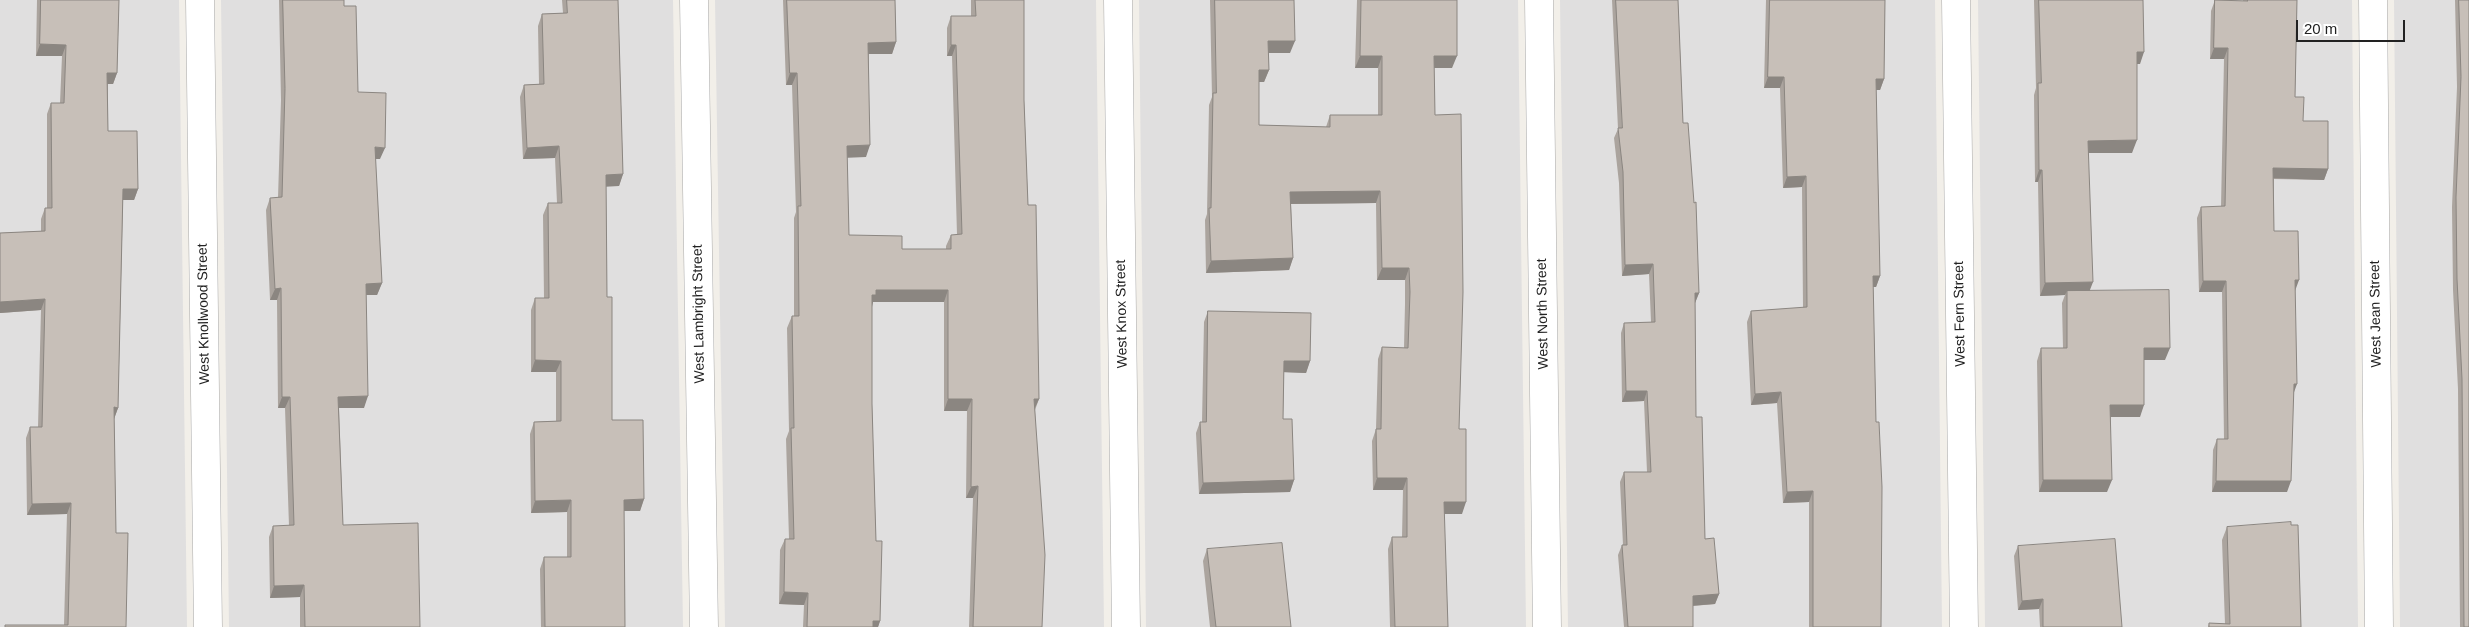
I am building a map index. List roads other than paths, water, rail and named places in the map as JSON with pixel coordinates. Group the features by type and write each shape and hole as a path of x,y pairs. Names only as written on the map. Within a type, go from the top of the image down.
{"street":[{"name":"West Knollwood Street","path":"200,0 208,627"},
{"name":"West Lambright Street","path":"694,0 704,627"},
{"name":"West Knox Street","path":"1118,0 1126,627"},
{"name":"West North Street","path":"1539,0 1547,627"},
{"name":"West Fern Street","path":"1956,0 1964,627"},
{"name":"West Jean Street","path":"2373,0 2379,627"}]}
